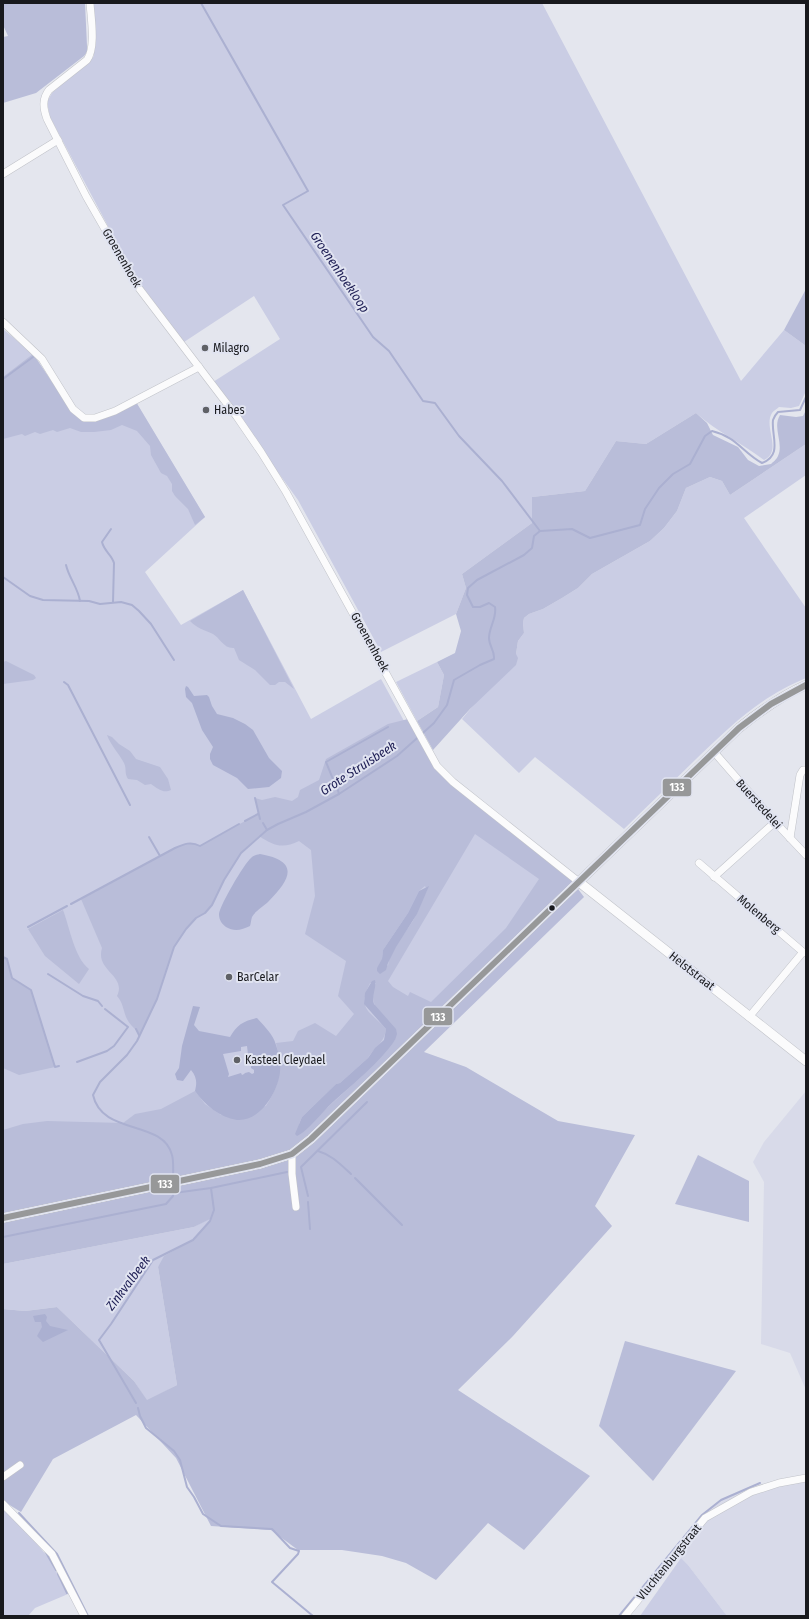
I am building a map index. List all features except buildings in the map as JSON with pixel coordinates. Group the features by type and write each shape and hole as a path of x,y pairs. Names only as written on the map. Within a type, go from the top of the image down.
{"street":[{"name":"Groenenhoek","path":"90,3 92,48 90,56 88,60 49,90 44,100 44,112 86,196 138,287 261,452 286,492 438,766 447,777 579,882"},
{"path":"3,174 58,140"},
{"path":"3,322 42,359 73,409 84,418 95,418 115,410 199,367"},
{"path":"3,1218 270,1162 292,1154 312,1138 739,728 765,707 792,691 806,685"},
{"name":"Buerstedelei","path":"714,752 774,822 806,855"},
{"path":"790,838 800,774 806,770"},
{"path":"798,786 806,782"},
{"path":"714,877 774,822"},
{"name":"Molenberg","path":"698,863 805,952 750,1017"},
{"name":"Helststraat","path":"579,882 806,1061"},
{"path":"292,1154 292,1174 296,1207"},
{"path":"3,1477 20,1465"},
{"name":"Vluchtenburgstraat","path":"625,1616 705,1518 751,1492 779,1483 806,1478"},
{"path":"3,1504 52,1554 84,1616"}],"shaded area":[{"path":"85,3 87,52 84,56 36,93 3,103 3,37 8,36 3,25 3,4"},
{"path":"93,3 542,3 741,381 784,330 806,346 806,391 799,406 791,408 779,407 772,413 770,425 773,445 769,456 764,460 712,426 696,413 646,444 616,441 585,491 532,497 532,523 462,574 466,588 456,614 381,652 298,500 213,382 280,339 254,296 184,342 135,277 50,117 47,102 52,93 94,56"},
{"path":"806,289 806,346 784,330"},
{"path":"3,329 33,354 73,413 82,421 136,402 205,517 145,572 181,625 243,590 311,719 381,679 439,780 564,875 302,1138 3,1134"},
{"path":"33,354 73,413 82,421 136,402 205,517 195,525 188,509 172,491 172,484 167,476 161,473 151,455 150,446 137,431 122,425 111,430 94,432 81,432 70,428 57,432 53,430 40,434 35,432 25,436 22,434 3,439 3,377"},
{"path":"806,410 806,444 730,495 722,481 710,477 686,488 677,511 664,528 650,541 592,574 578,588 562,598 543,609 529,614 524,618 524,633 518,641 516,654 518,658 516,665 470,709 433,750 417,721 438,707 444,675 437,662 455,653 461,631 456,614 466,588 462,574 532,523 532,497 585,491 616,441 646,444 696,413 707,423 713,435 738,447 748,460 759,466 771,464 777,457 780,446 777,425 780,415 796,417 803,416"},
{"path":"806,444 806,475 744,518 806,608 806,678 773,694 746,714 707,748 624,829 535,757 519,773 462,719 516,654 518,641 524,633 524,618 529,614 543,609 562,598 578,588 592,574 650,541 664,528 677,511 686,488 710,477 722,481 730,495"},
{"path":"243,590 294,689 285,682 270,685 255,670 239,660 234,648 227,647 216,636 190,621"},
{"path":"6,661 34,675 36,678 33,680 3,684 3,662"},
{"path":"437,662 444,675 438,707 417,721 396,682"},
{"path":"186,686 194,696 207,695 217,714 233,718 253,730 269,758 282,771 281,778 269,787 248,789 237,778 213,765 210,759 210,754 213,747 202,730 192,703 186,697"},
{"path":"408,719 419,741 445,779 566,873 584,897 424,1052 466,1067 558,1121 635,1135 595,1206 612,1226 513,1336 458,1390 590,1476 524,1550 488,1523 436,1580 406,1563 382,1556 342,1550 298,1550 271,1530 211,1526 176,1458 136,1415 53,1459 21,1512 3,1501 3,1309 25,1311 57,1307 134,1381 147,1400 177,1385 158,1267 164,1256 193,1240 212,1218 194,1227 3,1264 3,1130 23,1124 47,1121 123,1123 135,1114 161,1109 195,1091 205,1104 221,1115 266,1106 275,1090 279,1076 279,1061 276,1043 293,1041 298,1031 315,1023 336,1036 354,1014 338,996 346,961 305,934 315,896 311,850 299,841 283,846 269,842 259,836 241,853 224,880 212,905 205,913 196,918 186,928 174,947 157,999 140,1034 130,1024 126,1017 122,1004 117,996 119,989 118,983 103,962 101,956 102,948 81,899 175,848 191,843 200,846 258,814 255,798 262,800 275,797 292,801 298,797 300,790 319,780 326,759 388,724","holes":["475,834 539,879 506,928 431,1002 410,992 408,996 393,987 388,981","425,886 427,890 414,919 392,953 388,966 382,959 383,950 408,913 419,891","370,983 376,983 373,990 375,1005 378,1013 395,1040 362,1076 311,1124 299,1124 302,1117 336,1084 340,1083 368,1058 381,1042 386,1029 367,1009 365,1004 366,992"]},
{"path":"107,735 112,737 119,744 130,751 136,759 160,767 168,779 171,790 163,791 151,784 145,785 137,780 128,779 124,763"},
{"path":"260,854 273,857 281,861 286,866 288,872 286,878 268,902 253,915 250,926 238,930 229,929 223,925 220,920 220,909 243,868 253,856"},
{"path":"429,886 417,914 396,947 386,970 380,974 377,971 377,968 382,959 383,950 408,913 419,891"},
{"path":"63,910 76,950 84,964 89,969 79,984 45,956 28,929"},
{"path":"3,957 7,959 12,978 31,990 55,1067 19,1075 3,1068"},
{"path":"375,980 373,998 374,1004 396,1029 397,1034 395,1040 357,1081 332,1103 301,1134 297,1136 295,1134 302,1117 336,1084 340,1083 368,1058 375,1048 384,1040 386,1029 364,1004 365,993 372,981"},
{"path":"193,1006 200,1007 194,1025 199,1031 230,1037 235,1029 241,1024 257,1018 273,1037 280,1058 279,1080 272,1097 260,1111 245,1119 237,1120 218,1113 208,1106 195,1091 196,1080 191,1070 183,1081 177,1080 175,1074 179,1068 182,1046","holes":["247,1046 249,1063 251,1064 251,1068 254,1070 254,1073 252,1074 249,1072 242,1075 241,1073 228,1077 229,1074 223,1054 241,1051 241,1047"]},
{"path":"806,1091 806,1390 790,1353 761,1344 764,1182 753,1162 764,1142"},
{"path":"698,1155 749,1181 749,1222 675,1204"},
{"path":"212,1217 202,1231 188,1244 158,1267 177,1385 147,1401 134,1381 57,1307 25,1311 3,1309 3,1264 194,1227"},
{"path":"45,1314 47,1317 46,1321 50,1326 68,1330 43,1342 37,1336 42,1327 41,1322 35,1322 33,1316"},
{"path":"625,1341 736,1371 653,1481 599,1426"},
{"path":"806,1475 806,1616 727,1616 688,1565 672,1550 702,1515 721,1500 749,1489"},
{"path":"3,1508 29,1534 51,1561 68,1594 35,1608 28,1616 3,1616"},
{"path":"681,1558 688,1565 727,1616 640,1616"}],"waterway":[{"name":"Groenenhoekloop","path":"201,3 308,191 283,205 373,337 389,351 423,401 435,403 459,436 502,481 540,531"},
{"path":"3,379 33,357"},
{"name":"Grote Struisbeek","path":"173,1180 173,1158 166,1144 157,1136 120,1123 108,1117 99,1108 93,1095 100,1082 127,1055 137,1041 157,999 174,947 186,929 196,918 205,913 212,905 224,880 241,853 267,830 306,812 339,794 397,756 434,723 447,705 454,680 494,659 494,653 489,638 495,615 495,607 489,603 480,607 473,607 467,595 468,588 477,580 524,555 532,548 534,536 540,531 572,529 590,538 640,525 645,509 659,488 673,474 690,464 705,436 712,431 728,437 762,463 768,460 772,455 775,444 773,426 775,416 778,412 800,410 806,397"},
{"path":"111,529 102,542 104,548 114,563 113,602"},
{"path":"66,565 80,601"},
{"path":"3,577 30,596 43,600 89,601 100,604 121,602 132,605 151,624 174,660"},
{"path":"64,682 68,685 130,805"},
{"path":"335,784 326,762 388,727"},
{"name":"Grote Struisbeek","path":"337,787 339,794"},
{"path":"255,798 260,819"},
{"path":"245,821 258,814"},
{"path":"263,823 267,830"},
{"path":"71,904 175,848 191,843 200,846 239,824"},
{"path":"149,837 160,856"},
{"path":"28,927 67,906"},
{"path":"3,957 7,959 12,978 31,990 55,1067 59,1066"},
{"path":"48,974 83,996 98,1001 102,1006"},
{"path":"77,1062 107,1051 114,1046 128,1027 105,1009"},
{"name":"Grote Struisbeek","path":"136,1029 139,1035"},
{"path":"308,1196 301,1167 367,1102"},
{"path":"318,1151 332,1158 351,1174"},
{"path":"174,1193 211,1188 287,1172"},
{"path":"355,1178 402,1225"},
{"name":"Grote Struisbeek","path":"3,1237 166,1204 173,1196 173,1184"},
{"name":"Zinkvalbeek","path":"136,1403 99,1340 153,1260 193,1240 210,1221 214,1210 211,1188"},
{"path":"308,1202 310,1229"},
{"name":"Zinkvalbeek","path":"138,1408 146,1428 174,1451 180,1460 187,1487 203,1514 221,1526 272,1529 290,1548 299,1551 298,1554 272,1582 313,1616"},
{"path":"619,1616 702,1515 721,1500 760,1483"},
{"path":"19,1513 57,1554 88,1616"},
{"path":"45,1551 56,1570"},
{"path":"58,1574 67,1593"}],"transit line":[{"name":"133","path":"3,1218 260,1164 292,1154 311,1139 739,728 771,704 806,685"}],"place":[{"name":"Milagro","path":"205,348"},
{"name":"Habes","path":"206,410"},
{"name":"BarCelar","path":"229,977"},
{"name":"Kasteel Cleydael","path":"237,1060"}]}
